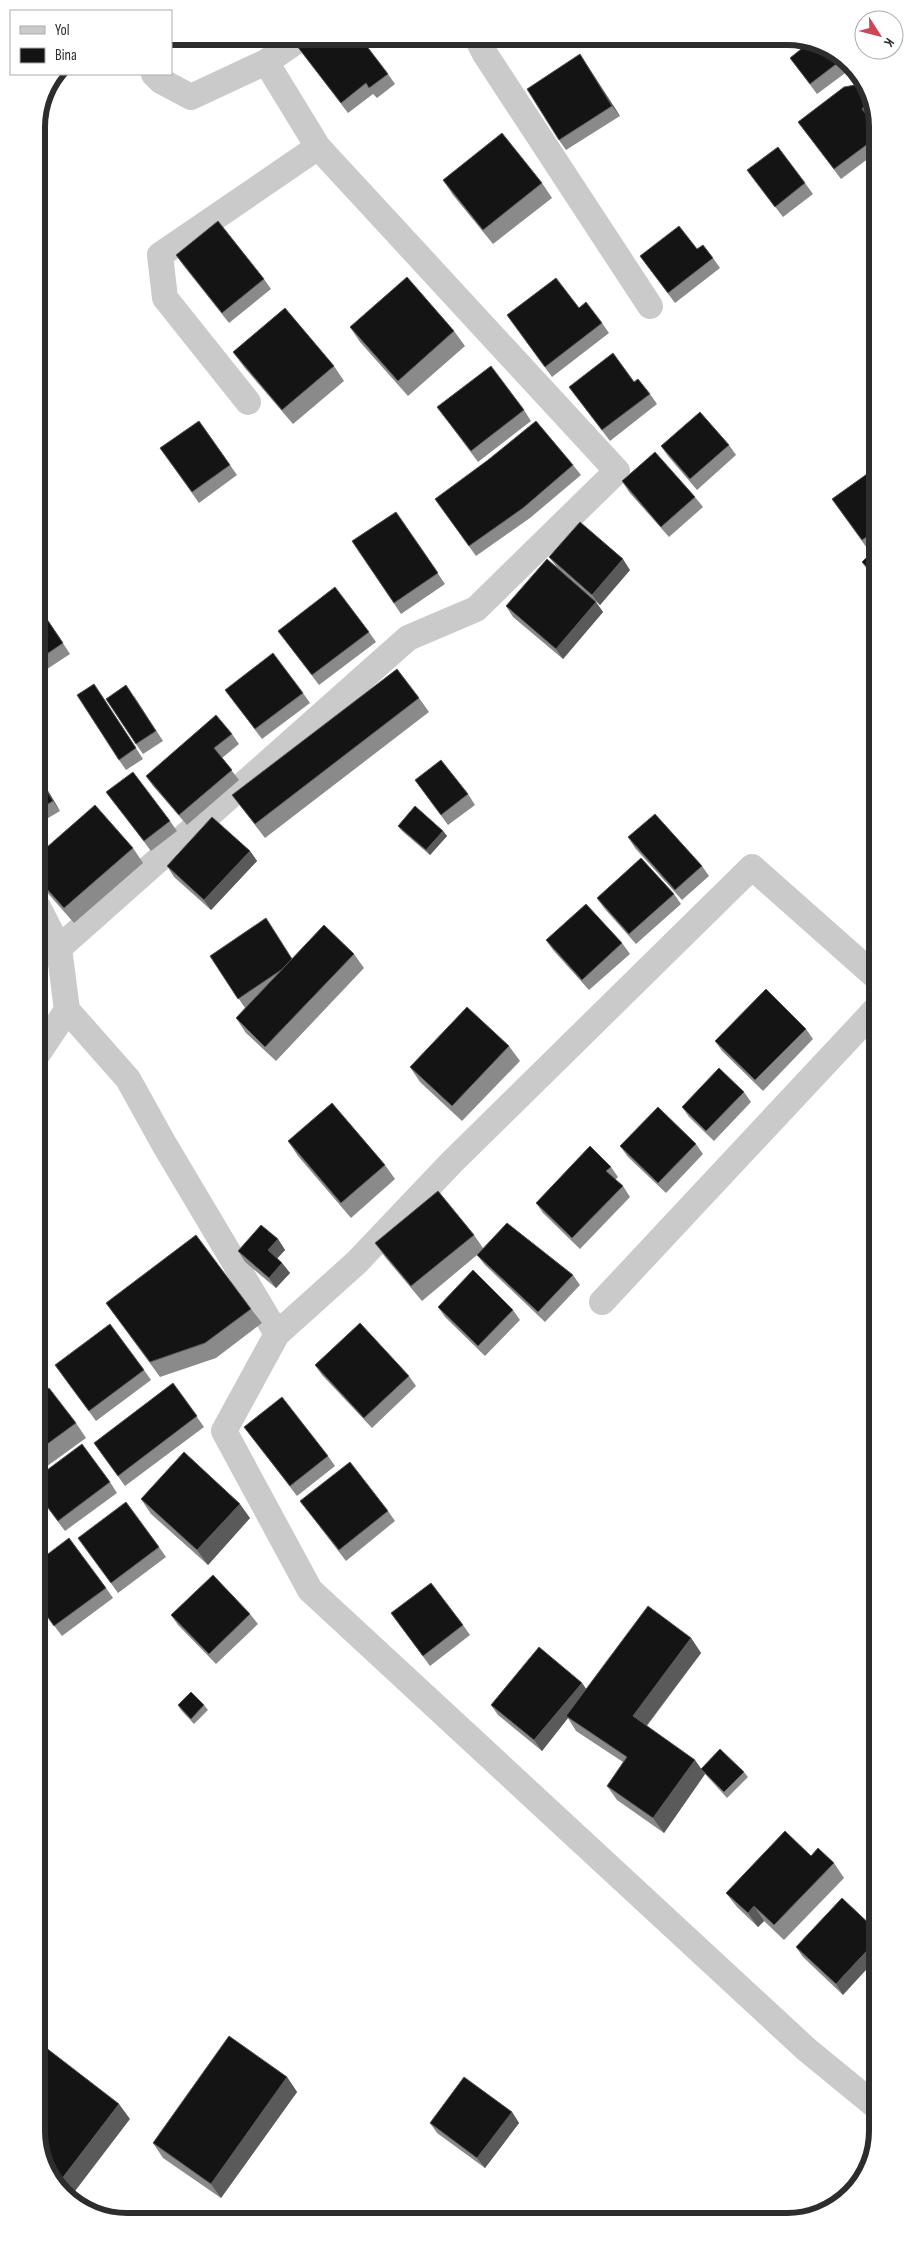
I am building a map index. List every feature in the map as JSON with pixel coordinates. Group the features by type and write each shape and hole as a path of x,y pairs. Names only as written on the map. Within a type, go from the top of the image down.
{"street":[{"path":"155,75 161,81 191,97 266,62 291,45"},
{"path":"480,45 650,306"},
{"path":"59,948 408,638 476,609 617,472 318,147 266,62"},
{"path":"248,402 165,298 160,255 318,147"},
{"path":"869,971 752,866 452,1162 357,1262 277,1334 224,1432 310,1590 806,2049 869,2101"},
{"path":"45,921 59,948 67,1010 128,1079 164,1144 277,1334"},
{"path":"45,1042 67,1010"},
{"path":"602,1302 869,1016"}],"building":[{"path":"366,45 388,74 369,88 366,83 341,103 297,46"},
{"path":"804,47 813,49 838,63 810,84 790,58"},
{"path":"580,54 612,106 559,140 527,89"},
{"path":"855,85 861,91 866,104 862,109 868,117 869,143 834,169 798,122 844,87"},
{"path":"502,133 542,183 483,230 443,180"},
{"path":"778,147 805,183 775,207 747,170"},
{"path":"218,221 264,279 222,313 176,255"},
{"path":"679,226 697,249 703,245 713,258 668,293 640,256"},
{"path":"407,277 454,331 398,381 350,327"},
{"path":"556,278 579,308 586,302 602,323 545,367 507,315"},
{"path":"285,308 334,366 282,410 233,352"},
{"path":"613,353 634,382 638,379 650,394 602,430 569,387"},
{"path":"491,366 524,410 471,451 437,407"},
{"path":"700,412 729,445 690,479 661,446"},
{"path":"199,421 230,465 192,492 160,448"},
{"path":"536,421 573,465 523,508 469,546 435,499 488,460"},
{"path":"655,452 695,497 661,527 622,481"},
{"path":"869,473 869,535 862,540 832,499"},
{"path":"396,512 438,573 394,603 352,541"},
{"path":"580,522 623,559 592,595 549,557"},
{"path":"869,555 869,570 862,562"},
{"path":"547,559 596,602 556,649 506,606"},
{"path":"335,587 369,632 312,675 278,631"},
{"path":"45,616 63,643 45,655"},
{"path":"273,653 303,693 255,729 225,690"},
{"path":"397,669 419,698 255,824 232,795"},
{"path":"94,684 136,748 119,760 77,695"},
{"path":"126,685 156,731 136,744 106,699"},
{"path":"216,715 232,734 214,748 232,770 179,815 146,776"},
{"path":"441,760 468,794 441,815 415,780"},
{"path":"133,772 170,821 144,841 106,792"},
{"path":"45,788 53,801 45,806"},
{"path":"95,805 133,848 64,908 45,887 45,849"},
{"path":"415,806 443,831 426,850 398,826"},
{"path":"655,814 702,866 675,890 628,837"},
{"path":"212,817 250,851 204,900 167,866"},
{"path":"641,858 674,894 629,934 597,898"},
{"path":"586,904 622,943 582,980 546,940"},
{"path":"266,918 292,959 281,970 238,999 210,956"},
{"path":"324,925 354,954 265,1047 236,1018"},
{"path":"766,989 806,1029 755,1080 715,1041"},
{"path":"467,1007 509,1046 452,1106 410,1067"},
{"path":"719,1068 744,1092 706,1131 682,1107"},
{"path":"332,1103 385,1165 341,1203 288,1141"},
{"path":"658,1107 696,1144 658,1183 620,1146"},
{"path":"590,1146 611,1167 606,1171 623,1186 572,1238 536,1203"},
{"path":"438,1191 474,1235 411,1286 375,1243"},
{"path":"507,1223 573,1275 538,1312 477,1255"},
{"path":"261,1225 278,1239 268,1250 282,1263 269,1278 238,1251"},
{"path":"196,1235 251,1309 205,1343 150,1362 106,1303"},
{"path":"473,1270 513,1310 478,1346 438,1307"},
{"path":"360,1323 409,1376 364,1418 315,1365"},
{"path":"110,1324 144,1370 89,1411 55,1365"},
{"path":"173,1383 197,1416 118,1476 94,1443"},
{"path":"49,1388 76,1423 45,1446 45,1391"},
{"path":"282,1397 328,1456 290,1486 244,1427"},
{"path":"82,1444 110,1482 58,1521 45,1504 45,1472"},
{"path":"184,1452 240,1504 197,1550 141,1499"},
{"path":"350,1462 388,1511 339,1550 300,1501"},
{"path":"126,1502 159,1547 111,1583 78,1538"},
{"path":"69,1538 106,1588 54,1626 45,1613 45,1556"},
{"path":"213,1575 250,1614 209,1654 171,1615"},
{"path":"431,1583 463,1625 423,1656 391,1613"},
{"path":"648,1606 691,1638 633,1716 695,1760 653,1818 607,1786 627,1757 566,1716"},
{"path":"539,1647 582,1683 534,1740 491,1705"},
{"path":"191,1692 204,1705 191,1719 178,1705"},
{"path":"720,1749 744,1772 724,1792 701,1769"},
{"path":"785,1831 811,1856 818,1848 834,1863 774,1925 754,1906 748,1913 726,1893"},
{"path":"842,1898 869,1923 869,1949 836,1984 796,1947"},
{"path":"229,2036 287,2077 211,2184 153,2143"},
{"path":"45,2047 119,2104 61,2180 49,2157 46,2141"},
{"path":"464,2077 512,2112 477,2158 430,2123"}]}
